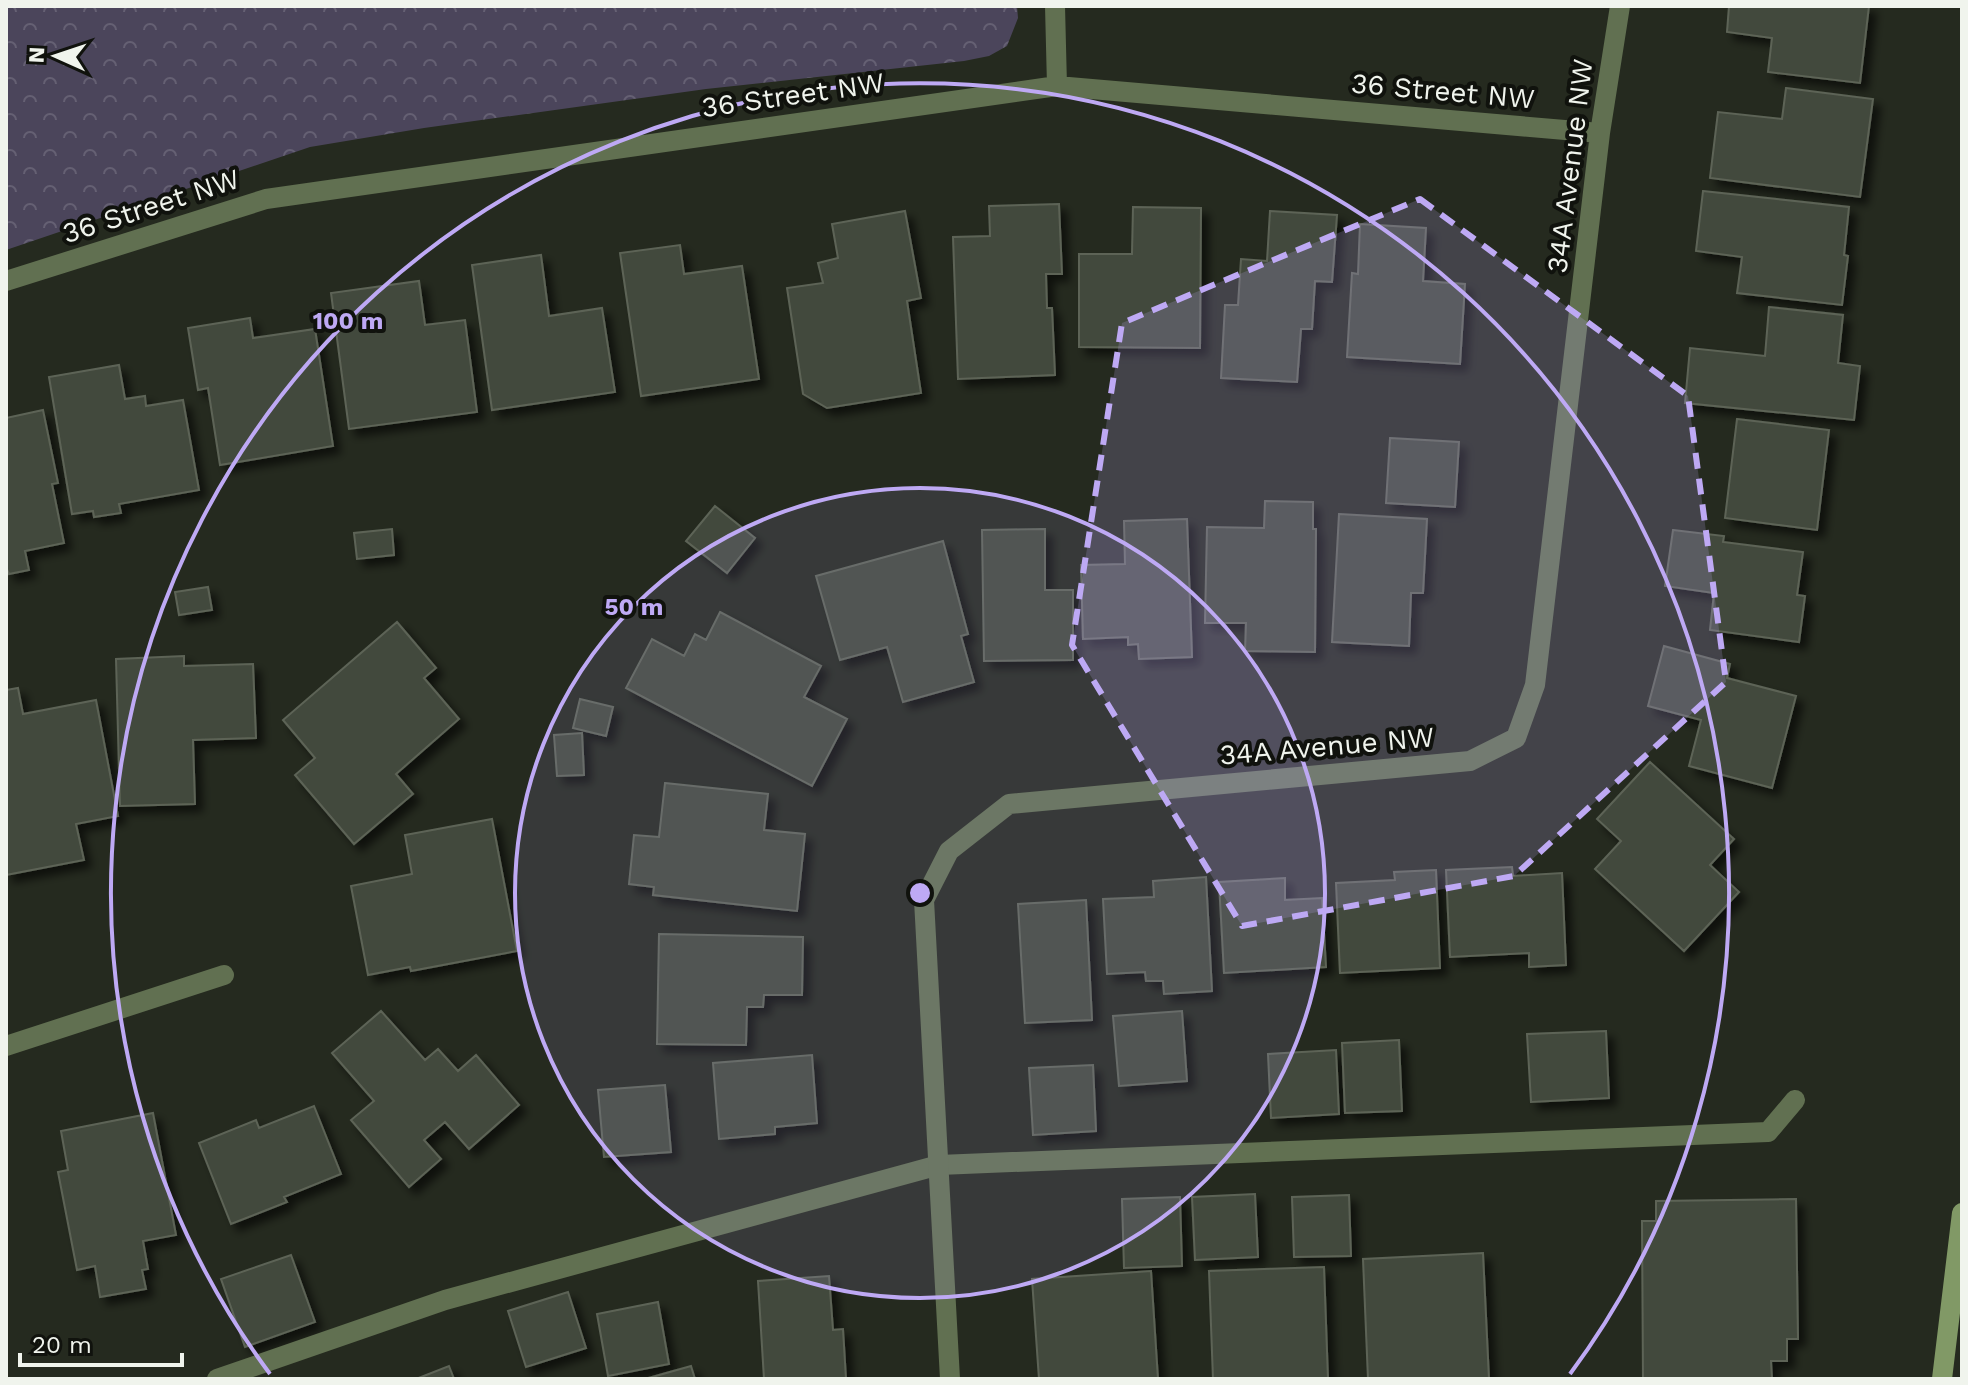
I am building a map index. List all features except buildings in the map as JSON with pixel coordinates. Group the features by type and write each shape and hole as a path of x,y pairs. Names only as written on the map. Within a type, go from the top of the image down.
{"main road":[{"path":"1942,1379 1962,1213"}],"street":[{"path":"1055,6 1057,86"},
{"name":"34A Avenue NW","path":"950,1379 924,900 949,851 1009,804 1470,761 1516,738 1535,685 1600,133 1620,6"},
{"name":"36 Street NW","path":"6,281 266,199 1057,86 1600,133"},
{"path":"6,1046 224,975"},
{"path":"217,1379 445,1300 939,1165 1768,1132 1795,1100"}],"highlighted area":[{"path":"1420,199 1688,396 1726,682 1514,876 1242,926 1072,645 1122,323"}],"green space":[{"path":"6,6 1017,6 1018,18 1007,46 989,56 964,61 706,89 310,147 6,250"}]}
